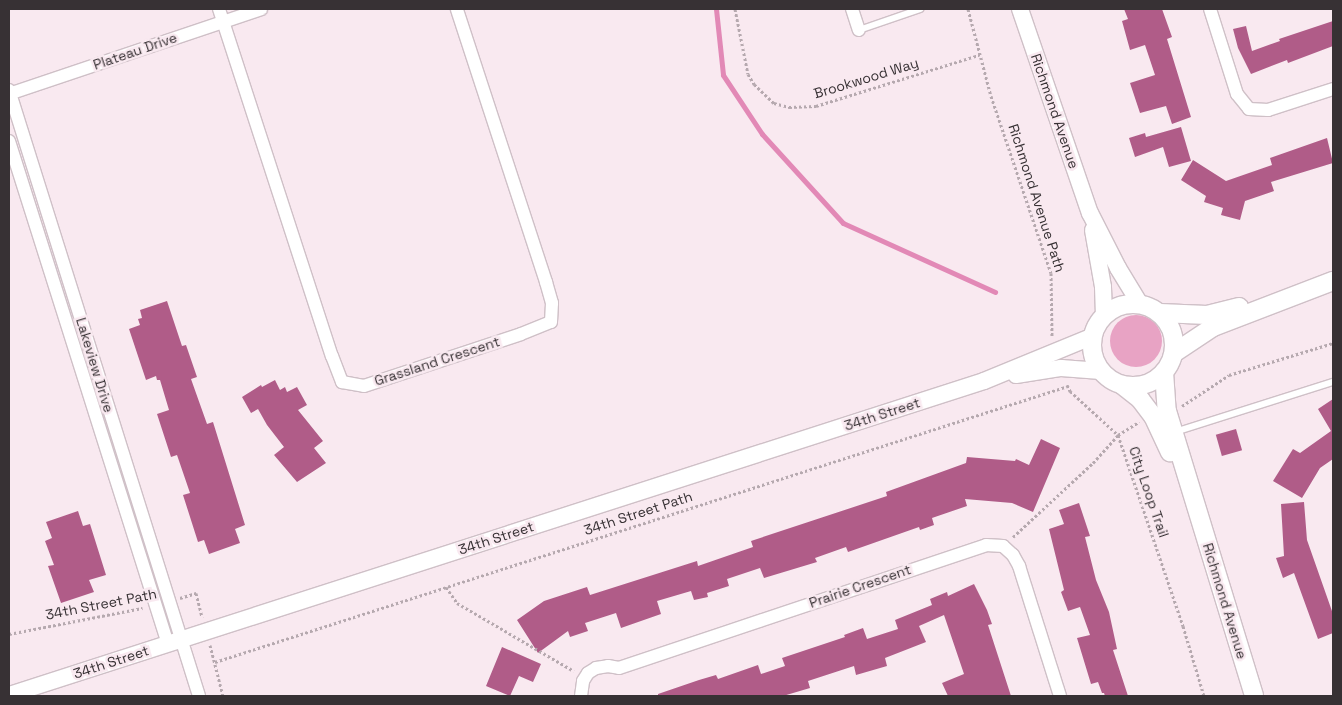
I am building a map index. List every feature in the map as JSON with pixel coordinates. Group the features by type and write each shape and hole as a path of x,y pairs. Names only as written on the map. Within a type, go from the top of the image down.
{"main road":[{"path":"1301,292 1207,315 1160,313 1140,304 1120,306 1104,316 1093,336 1093,354 1101,371 1110,379 1122,385 1145,385 1156,380 1164,372 1174,353 1214,327 1333,281"},
{"path":"1160,313 1173,331 1174,353"},
{"name":"Richmond Avenue","path":"1164,372 1160,413 1195,507"},
{"name":"Richmond Avenue","path":"1122,385 1160,413 1174,432 1195,507 1254,696"}],"street":[{"name":"Plateau Drive","path":"9,93 222,15 261,9"},
{"name":"Grassland Crescent","path":"222,15 342,382 364,386 521,334 551,322 552,303 548,289 457,9"},
{"path":"852,9 858,30"},
{"name":"Richmond Avenue","path":"1020,9 1090,213 1118,268 1140,304"},
{"path":"1210,9 1238,94 1249,109 1268,110 1333,89"},
{"name":"Lakeview Drive","path":"9,93 170,602 175,641"},
{"name":"Lakeview Drive","path":"9,141 156,605 175,641"},
{"name":"Richmond Avenue","path":"1090,213 1103,287 1104,316"},
{"name":"34th Street","path":"9,695 984,381 1093,336"},
{"name":"34th Street","path":"984,381 1061,368 1101,371"},
{"name":"Prairie Crescent","path":"581,696 583,681 596,668 608,666 619,668 962,552 986,545 1003,546"},
{"path":"1003,546 1013,555 1019,566 1060,696"},
{"path":"175,641 199,696"}],"lane":[{"path":"858,30 920,9"},
{"path":"1174,432 1333,382"}],"path":[{"name":"Brookwood Way","path":"735,9 748,74 754,84 774,103 789,107 816,106 979,54"},
{"name":"Richmond Avenue Path","path":"968,9 979,54 1051,273 1051,335 1055,353"},
{"name":"City Loop Trail","path":"1204,696 1183,626 1118,435 1129,427 1160,413 1184,406 1229,375 1333,343"},
{"path":"1003,546 1093,463 1118,435 1070,391 1061,368"},
{"name":"34th Street Path","path":"215,662 1068,386"},
{"path":"446,587 457,603 573,671"},
{"name":"34th Street Path","path":"170,602 196,593"},
{"name":"34th Street Path","path":"9,634 156,605"}],"shaded area":[{"path":"1136,315 1146,317 1154,323 1160,331 1162,341 1160,351 1154,359 1146,365 1136,367 1126,365 1118,359 1112,351 1110,341 1112,331 1118,323 1126,317"}],"building":[{"path":"1124,9 1162,9 1172,37 1167,39 1191,117 1172,124 1166,106 1140,113 1130,83 1155,75 1145,45 1130,50 1122,21 1128,19"},
{"path":"1333,21 1333,46 1288,63 1287,60 1251,74 1238,48 1233,29 1246,26 1252,51 1280,41 1279,39"},
{"path":"1181,127 1191,161 1169,167 1163,147 1135,157 1129,138 1145,133 1146,137"},
{"path":"1327,138 1333,163 1271,182 1274,191 1245,201 1240,220 1221,215 1223,208 1204,202 1206,196 1181,180 1193,160 1226,181 1272,165 1270,158"},
{"path":"167,301 182,346 186,345 197,377 191,379 207,424 213,422 245,525 235,529 240,543 209,554 204,540 198,542 183,495 190,493 177,455 171,457 157,414 169,410 160,380 157,380 156,376 146,380 129,329 140,325 138,319 142,318 140,310"},
{"path":"275,380 280,390 285,387 287,392 297,387 307,405 298,410 323,441 314,448 326,463 297,482 274,455 284,447 267,425 258,409 251,413 242,397 261,385 262,387"},
{"path":"1333,399 1333,459 1320,468 1302,498 1273,481 1293,449 1300,453 1331,431 1318,409"},
{"path":"1236,429 1242,450 1222,456 1216,435"},
{"path":"1041,439 1060,448 1033,512 1012,503 965,499 967,506 932,518 934,525 920,530 919,527 848,552 846,547 815,558 817,562 764,578 760,568 727,579 729,586 707,593 708,597 694,600 691,591 657,601 661,614 621,628 616,613 585,623 588,631 570,637 568,631 538,653 517,620 544,601 587,587 590,595 697,561 698,566 753,547 751,541 887,496 886,492 966,463 967,457 1015,461 1016,459 1029,465"},
{"path":"1304,502 1307,540 1333,614 1333,633 1318,639 1294,573 1283,578 1276,558 1284,556 1281,504"},
{"path":"1079,503 1090,536 1085,537 1096,580 1109,612 1117,649 1113,650 1128,696 1105,696 1098,682 1091,684 1077,638 1090,635 1080,607 1068,611 1061,592 1064,590 1049,529 1064,524 1059,510"},
{"path":"78,511 83,526 90,524 106,575 89,580 94,592 61,603 48,566 54,565 45,541 52,538 46,522"},
{"path":"974,584 992,624 988,625 1011,696 948,696 942,683 964,674 944,615 919,626 926,642 885,658 887,666 856,675 854,666 808,681 810,688 783,696 658,696 658,694 699,680 716,675 718,679 758,665 761,674 785,666 782,658 845,637 844,635 863,628 867,639 898,629 895,620 932,605 930,599 947,592 948,596"},
{"path":"502,647 541,664 533,682 519,676 510,696 486,686"}],"waterway":[{"path":"716,9 723,75 762,134 843,223 995,292"}]}
